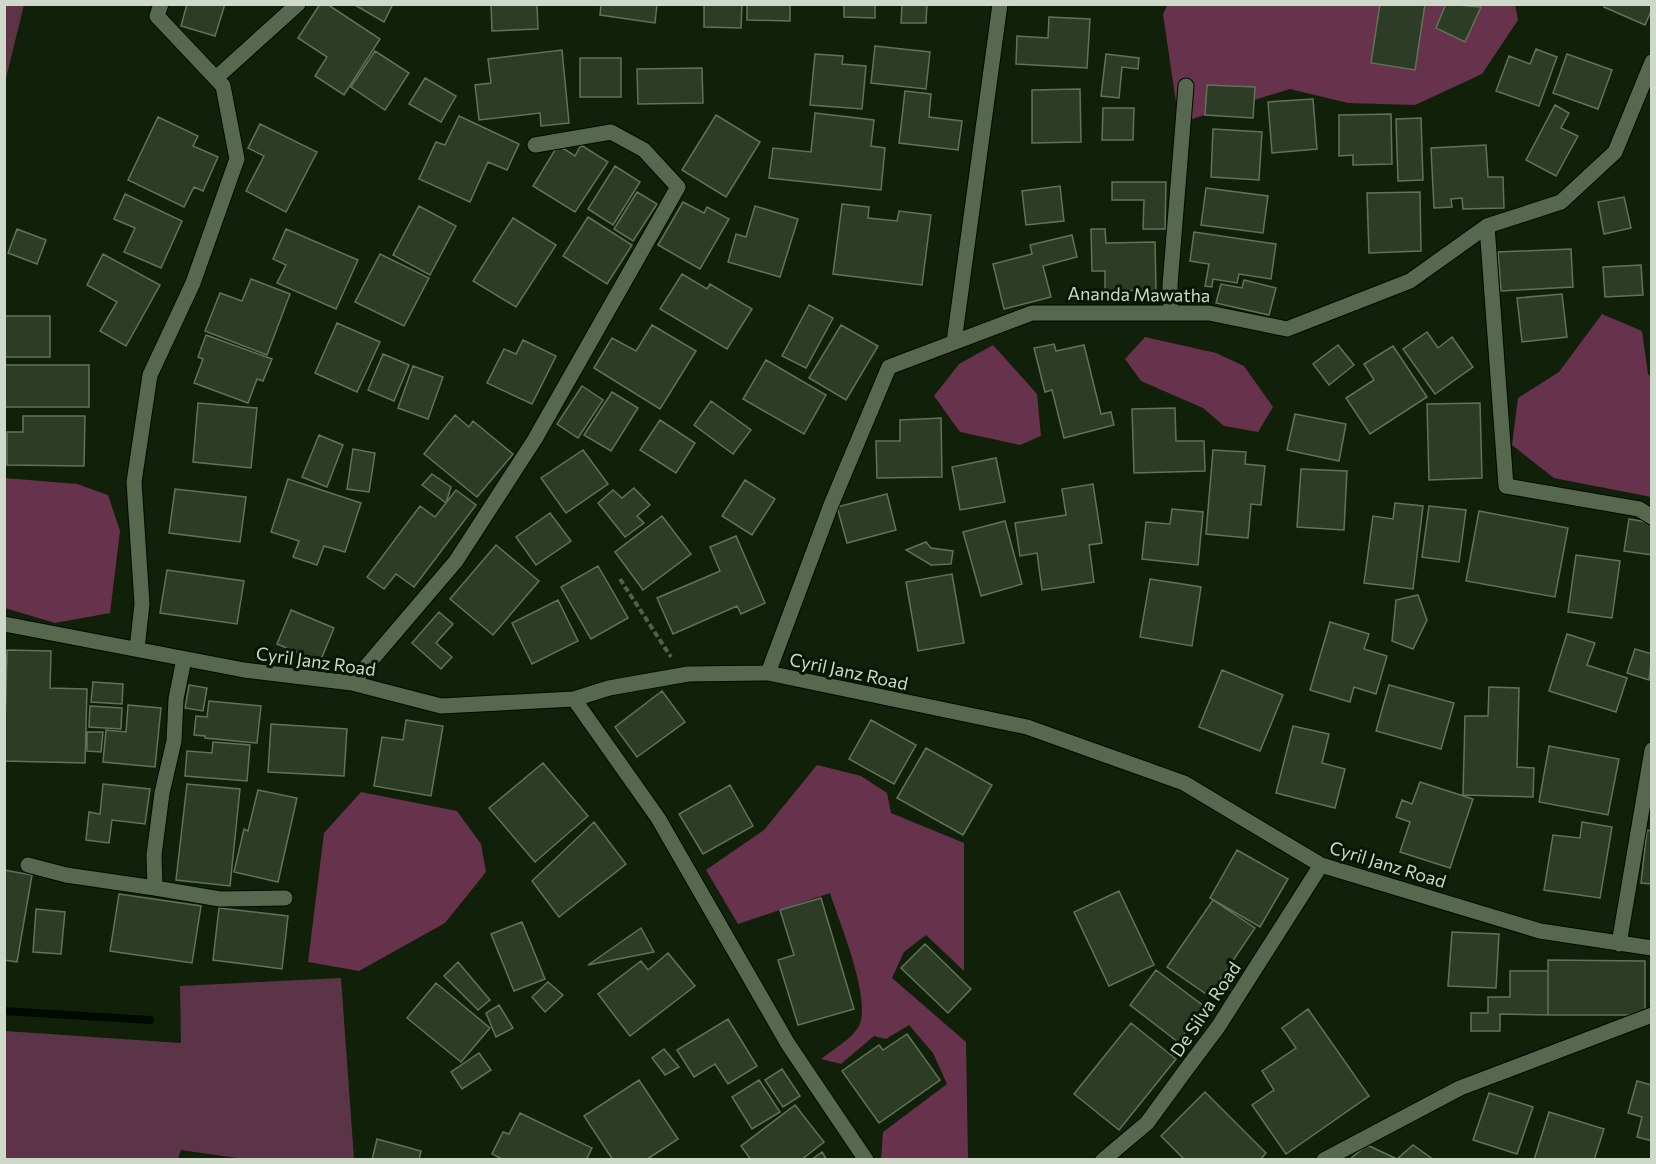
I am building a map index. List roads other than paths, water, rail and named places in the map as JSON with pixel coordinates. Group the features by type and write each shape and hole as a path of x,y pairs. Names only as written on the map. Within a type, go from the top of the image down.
{"street":[{"path":"137,649 142,604 134,482 150,375 193,283 237,159 223,86 157,16 161,4"},
{"path":"216,78 298,4"},
{"path":"954,342 1000,4"},
{"name":"Ananda Mawatha","path":"768,673 831,505 889,368 1032,313 1209,313 1287,329 1410,281 1487,226 1561,202 1615,152 1652,62"},
{"path":"1171,313 1170,285 1186,86"},
{"path":"352,683 462,551 535,439 678,187 644,150 611,132 535,146"},
{"path":"1487,226 1506,486 1639,509 1652,517"},
{"name":"Cyril Janz Road","path":"4,624 244,670 352,683 441,705 574,699 609,688 682,676 768,673 1039,731 1184,783 1321,865 1540,931 1652,948"},
{"path":"155,888 154,855 162,793 174,741 176,699 184,659"},
{"path":"574,699 658,818 788,1044 866,1160"},
{"path":"1619,944 1652,750"},
{"path":"28,865 66,875 220,899 285,898"},
{"name":"De Silva Road","path":"1103,1160 1147,1123 1218,1027 1321,865"},
{"path":"1324,1160 1460,1088 1652,1015"}],"waterway":[{"path":"4,1011 150,1020"}]}
